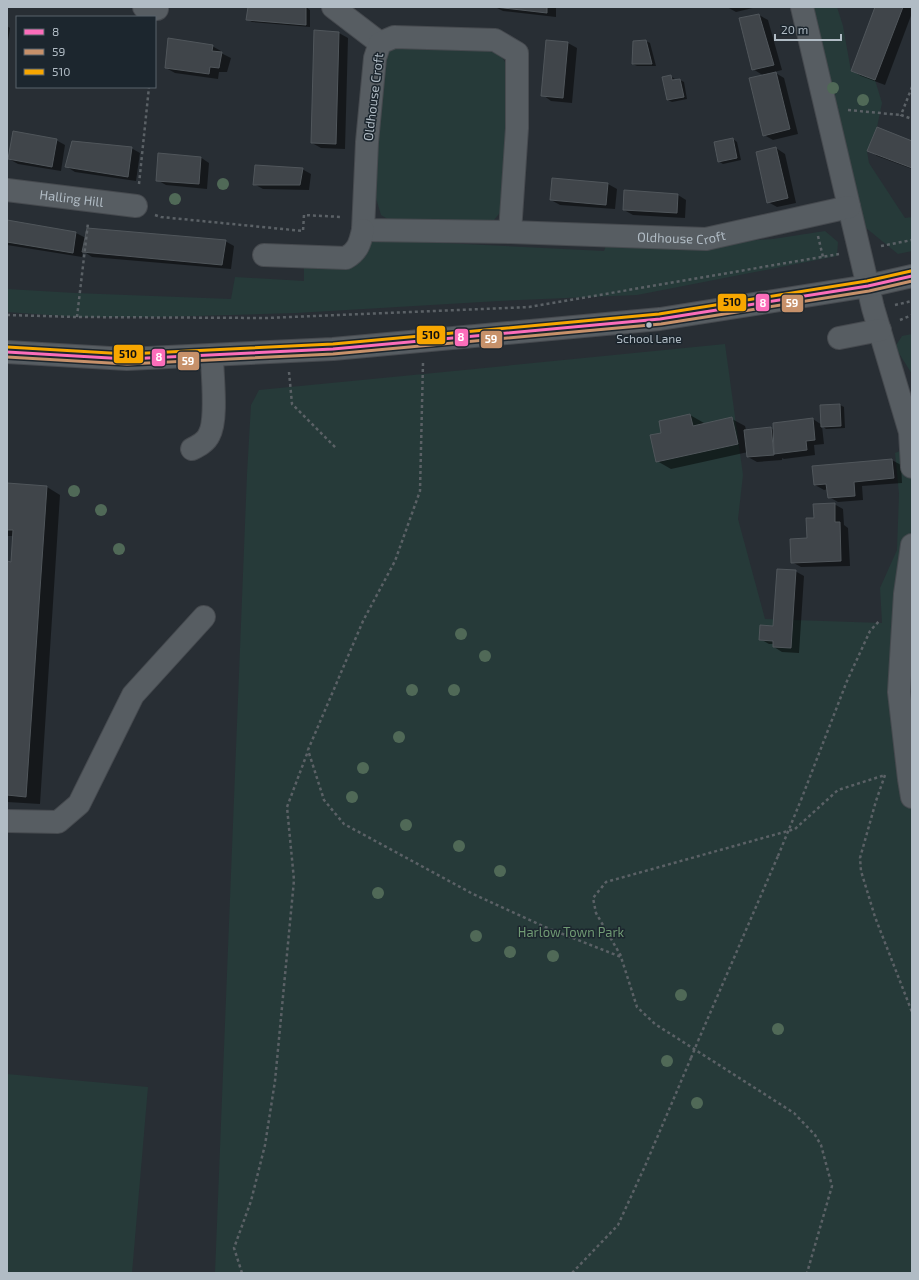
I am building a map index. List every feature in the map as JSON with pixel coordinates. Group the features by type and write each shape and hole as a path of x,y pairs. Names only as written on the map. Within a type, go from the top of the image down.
{"street":[{"path":"333,7 380,43"},
{"path":"802,7 868,286 880,330 909,418 912,467"},
{"name":"Oldhouse Croft","path":"510,232 517,128 517,53 495,40 394,37 380,43 375,58 368,126 363,224 510,232 706,239 849,207"},
{"name":"Halling Hill","path":"7,190 136,206"},
{"path":"264,255 346,258 354,254 359,246 363,224"},
{"path":"7,352 127,359 333,349 660,319 868,286 912,276"},
{"path":"839,338 880,330"},
{"path":"192,449 201,444 209,436 214,419 212,355"},
{"path":"912,545 905,594 899,692 912,797"},
{"path":"7,821 58,822 79,804 133,696 204,617"}],"path":[{"path":"901,115 912,86"},
{"path":"149,88 136,206 161,217 303,231 304,214 363,224"},
{"path":"826,108 901,115 912,119"},
{"path":"77,317 90,200"},
{"path":"7,315 266,318 530,307 860,251 912,240"},
{"path":"242,1273 234,1248 251,1201 265,1146 275,1081 294,880 287,807 308,750 363,621 395,561 420,491 423,341"},
{"path":"289,370 292,404 336,448"},
{"path":"572,1273 618,1225 645,1166 778,856 847,682 870,631 905,594"},
{"path":"308,750 324,800 344,824 473,894 545,927 621,957"},
{"path":"807,1273 832,1186 821,1145 815,1135 794,1113 655,1024 637,1007 621,957 596,913 593,898 606,882 795,830 838,790 885,775 908,771"},
{"path":"885,775 860,858 861,871 875,917 912,1012"}],"green space":[{"path":"807,7 837,7 843,26 851,71 875,80 882,103 877,127 867,151 869,163 905,218 912,217 912,251 898,254 866,228 848,169"},
{"path":"404,41 488,45 500,53 510,71 502,210 486,230 399,226 381,215 376,198 381,72 384,60 388,53"},
{"path":"825,231 838,242 837,256 637,295 499,301 296,313 160,317 77,317 7,312 7,289 231,299 235,277 304,281 304,255 343,255 363,239 604,251 607,243 686,245 773,239"},
{"path":"912,334 912,374 895,347 902,336"},
{"name":"Harlow Town Park","path":"725,344 743,475 738,519 765,619 882,623 880,588 897,550 899,494 895,453 912,446 912,1273 215,1273 247,474 251,405 259,390"},
{"path":"7,1074 148,1087 132,1273 7,1273"}],"building":[{"path":"248,7 306,7 306,25 246,20"},
{"path":"495,7 547,7 547,13"},
{"path":"875,7 903,7 875,80 851,71"},
{"path":"759,14 774,65 752,70 739,18"},
{"path":"314,30 339,32 336,144 311,143"},
{"path":"168,38 213,45 212,51 222,52 219,68 210,67 209,74 165,68"},
{"path":"546,40 568,42 563,98 541,96"},
{"path":"646,40 652,64 632,64 633,41"},
{"path":"776,72 790,129 763,136 749,78"},
{"path":"671,75 672,80 680,79 684,97 667,100 662,77"},
{"path":"877,127 912,141 912,168 867,151"},
{"path":"13,131 57,139 52,167 8,159"},
{"path":"733,138 737,158 718,162 714,142"},
{"path":"72,141 132,147 128,177 65,167"},
{"path":"776,147 788,198 767,203 756,152"},
{"path":"158,153 201,157 199,184 156,181"},
{"path":"255,165 303,168 300,185 253,185"},
{"path":"552,178 608,183 606,205 550,200"},
{"path":"624,190 678,194 677,213 623,210"},
{"path":"7,220 76,232 73,253 7,242"},
{"path":"87,228 226,240 222,265 82,252"},
{"path":"840,404 841,426 821,427 820,405"},
{"path":"690,414 693,426 732,417 738,444 656,462 650,435 661,433 659,421"},
{"path":"813,418 815,440 806,441 807,450 774,454 773,423"},
{"path":"771,427 774,455 747,457 744,430"},
{"path":"892,459 894,478 854,482 855,496 828,498 826,484 814,485 812,466"},
{"path":"7,483 47,486 26,797 7,795 7,561 11,562 13,530 7,530"},
{"path":"835,503 835,522 840,522 841,561 791,563 790,539 807,538 806,518 814,518 813,504"},
{"path":"777,569 796,570 791,648 773,647 773,641 759,640 760,625 773,626"}],"transit line":[{"name":"510","path":"7,347 127,354 333,344 659,314 867,281 911,271"},
{"name":"8","path":"7,352 127,359 333,349 660,319 868,286 912,276"},
{"name":"59","path":"7,357 127,364 333,354 661,324 869,291 912,281"}],"place":[{"name":"School Lane","path":"649,325"}]}
